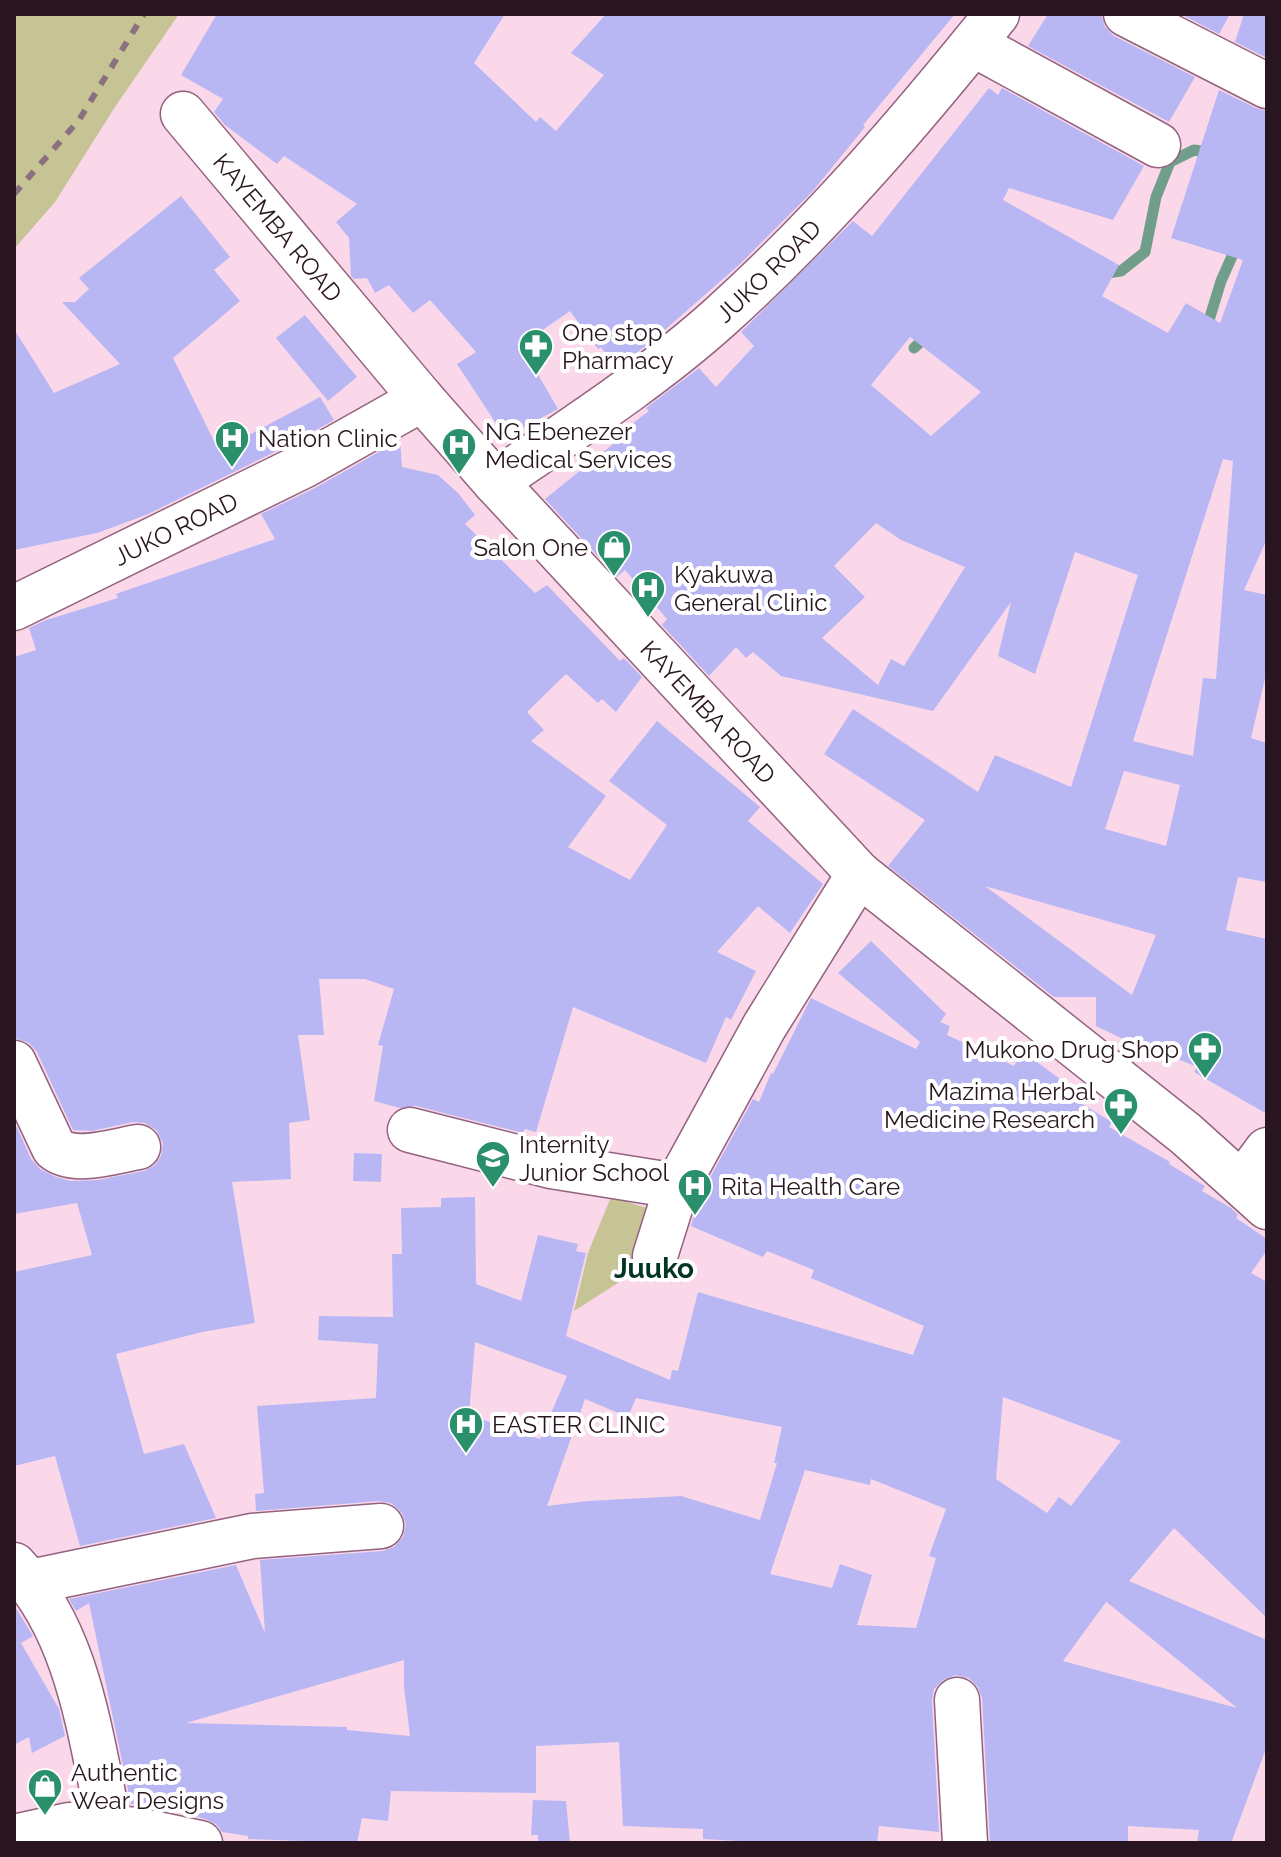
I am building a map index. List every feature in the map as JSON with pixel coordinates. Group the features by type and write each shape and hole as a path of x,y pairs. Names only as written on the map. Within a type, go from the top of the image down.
{"street":[{"path":"1126,14 1267,86"},
{"path":"985,29 1158,145"},
{"name":"JUKO ROAD","path":"495,482 641,379 717,319 797,244 873,163 985,29"},
{"name":"KAYEMBA ROAD","path":"183,114 495,482 859,874 1186,1134 1254,1195"},
{"name":"JUKO ROAD","path":"14,608 303,466 422,399"},
{"path":"655,1256 677,1186 764,1027 859,874"},
{"path":"14,1063 54,1148 61,1155 88,1155 138,1147"},
{"path":"410,1130 551,1166 677,1186"},
{"path":"1254,1195 1267,1150"},
{"path":"110,1827 70,1658 50,1613 22,1574 252,1536 381,1526"},
{"path":"957,1700 965,1843"},
{"path":"14,1837 69,1825 110,1827 190,1842"}],"shaded area":[{"path":"14,14 179,14 55,202 14,249"},
{"path":"611,1197 647,1208 638,1270 574,1311 588,1253"}],"building":[{"path":"217,14 505,14 474,63 536,122 540,117 556,131 604,75 571,53 606,14 955,14 812,192 740,264 651,342 616,368 570,311 521,345 558,409 505,437 457,364 476,352 430,300 413,313 389,285 375,293 367,278 354,279 351,276 349,238 336,222 357,204 284,156 277,164 225,125 214,112 223,99 181,75"},
{"path":"1048,14 1101,14 1105,27 1114,36 1195,77 1169,122 1028,46"},
{"path":"1181,14 1230,14 1219,34"},
{"path":"1244,14 1267,14 1265,57 1235,42"},
{"path":"989,88 998,95 1002,88 1144,166 1113,220 1009,188 1003,200 1119,265 1102,296 1168,333 1186,303 1220,323 1243,260 1171,238 1219,90 1267,111 1267,539 1244,590 1267,595 1267,670 1251,738 1267,743 1267,882 1238,877 1226,930 1267,939 1267,1114 1194,1072 1197,1067 1142,1044 1140,1047 1096,1026 1096,997 1054,997 888,866 925,820 824,754 853,709 978,792 995,755 1071,787 1138,575 1075,552 1035,674 998,656 1011,602 933,711 781,676 753,652 746,658 736,647 709,676 662,625 667,619 625,570 617,577 545,499 617,441 614,437 649,411 646,408 699,368 716,387 754,346 741,332 853,221 872,236","holes":["910,337 981,392 931,436 871,385","1223,459 1233,461 1216,679 1203,678 1193,756 1133,741","876,523 901,540 965,567 904,666 891,659 878,685 822,638 865,597 834,566","1124,771 1180,785 1166,846 1105,829","985,886 1156,935 1132,995 1113,981"]},
{"path":"181,196 230,257 214,270 240,301 173,358 219,451 320,397 334,420 146,515 97,533 14,550 14,329 54,393 120,364 62,302 75,302 89,289 79,278"},
{"path":"305,315 357,377 328,401 276,338"},
{"path":"400,440 402,467 438,475 459,494 475,515 465,524 535,593 547,585 620,661 624,658 642,677 616,712 602,699 598,703 566,674 527,712 544,730 531,741 606,796 568,847 630,880 667,825 609,781 657,721 760,807 748,821 823,884 790,933 758,906 717,952 756,971 731,1020 726,1017 706,1063 573,1007 536,1132 525,1129 523,1133 416,1106 400,1108 374,1101 383,1046 378,1045 394,989 365,979 319,979 324,1035 298,1035 310,1120 289,1123 291,1179 232,1182 255,1323 202,1332 116,1354 144,1454 184,1444 216,1518 80,1546 55,1456 14,1466 14,1272 92,1255 77,1203 14,1214 14,1128 17,1127 31,1159 40,1169 71,1181 98,1180 144,1171 155,1165 161,1156 163,1143 156,1130 145,1123 133,1122 92,1131 73,1130 37,1052 29,1043 14,1035 14,657 36,650 29,628 46,620 118,598 116,594 275,539 261,514 315,488"},
{"path":"871,941 946,1014 940,1022 950,1026 947,1035 1014,1066 1022,1051 1060,1079 1054,1087 1112,1122 1109,1127 1205,1186 1202,1191 1231,1208 1238,1215 1236,1218 1267,1239 1267,1250 1251,1273 1267,1282 1267,1618 1174,1528 1129,1581 1267,1640 1267,1746 1231,1843 1197,1843 1199,1830 1128,1826 1128,1843 990,1843 982,1698 978,1687 969,1678 956,1675 943,1680 934,1689 932,1701 939,1832 879,1826 877,1843 772,1843 703,1839 703,1829 623,1826 619,1742 536,1746 536,1793 391,1791 388,1821 362,1818 357,1843 248,1839 248,1836 222,1832 216,1824 205,1819 178,1811 131,1804 89,1603 76,1611 69,1599 236,1565 265,1633 260,1560 383,1551 394,1547 403,1537 406,1525 402,1513 391,1503 379,1501 256,1511 255,1494 264,1493 257,1406 376,1398 378,1344 318,1340 319,1316 393,1317 392,1254 402,1254 401,1208 441,1207 441,1198 475,1197 476,1284 521,1301 538,1235 578,1244 576,1251 586,1253 566,1336 670,1380 672,1370 678,1371 698,1292 913,1355 924,1326 811,1278 814,1270 767,1251 763,1257 691,1226 700,1196 753,1099 759,1102 811,998 916,1049 920,1042 838,973","holes":["475,1342 567,1376 540,1439 469,1415","1003,1397 1121,1441 1071,1506 1059,1497 1047,1513 996,1479","636,1398 782,1427 774,1463 777,1463 760,1520 681,1496 547,1506 585,1399 628,1417","805,1470 870,1485 871,1479 946,1509 929,1556 936,1558 916,1628 857,1625 872,1575 840,1564 832,1588 770,1574","1106,1602 1237,1708 1063,1661","404,1660 410,1736 347,1730 347,1727 186,1723"]},
{"path":"354,1153 382,1154 381,1182 353,1181"},
{"path":"14,1605 33,1636 21,1643 59,1709 65,1736 32,1753 29,1737 14,1745"},
{"path":"533,1800 566,1801 570,1843 538,1843 538,1835 531,1835"}],"waterway":[{"path":"1100,274 1121,271 1145,252 1156,197 1170,162 1194,150 1213,153"},
{"path":"1206,330 1221,281 1237,245"},
{"path":"914,348 929,334"}],"railway":[{"path":"14,194 79,120 144,14"}],"place":[{"name":"One stop Pharmacy","path":"536,377"},
{"name":"Nation Clinic","path":"232,469"},
{"name":"NG Ebenezer Medical Services","path":"459,476"},
{"name":"Salon One","path":"614,578"},
{"name":"Kyakuwa General Clinic","path":"648,619"},
{"name":"Mukono Drug Shop","path":"1205,1080"},
{"name":"Mazima Herbal Medicine Research","path":"1121,1136"},
{"name":"Internity Junior School","path":"493,1189"},
{"name":"Rita Health Care","path":"695,1217"},
{"name":"EASTER CLINIC","path":"466,1455"},
{"name":"Authentic Wear Designs","path":"45,1817"}],"district":[{"name":"Juuko","path":"654,1268"}]}
